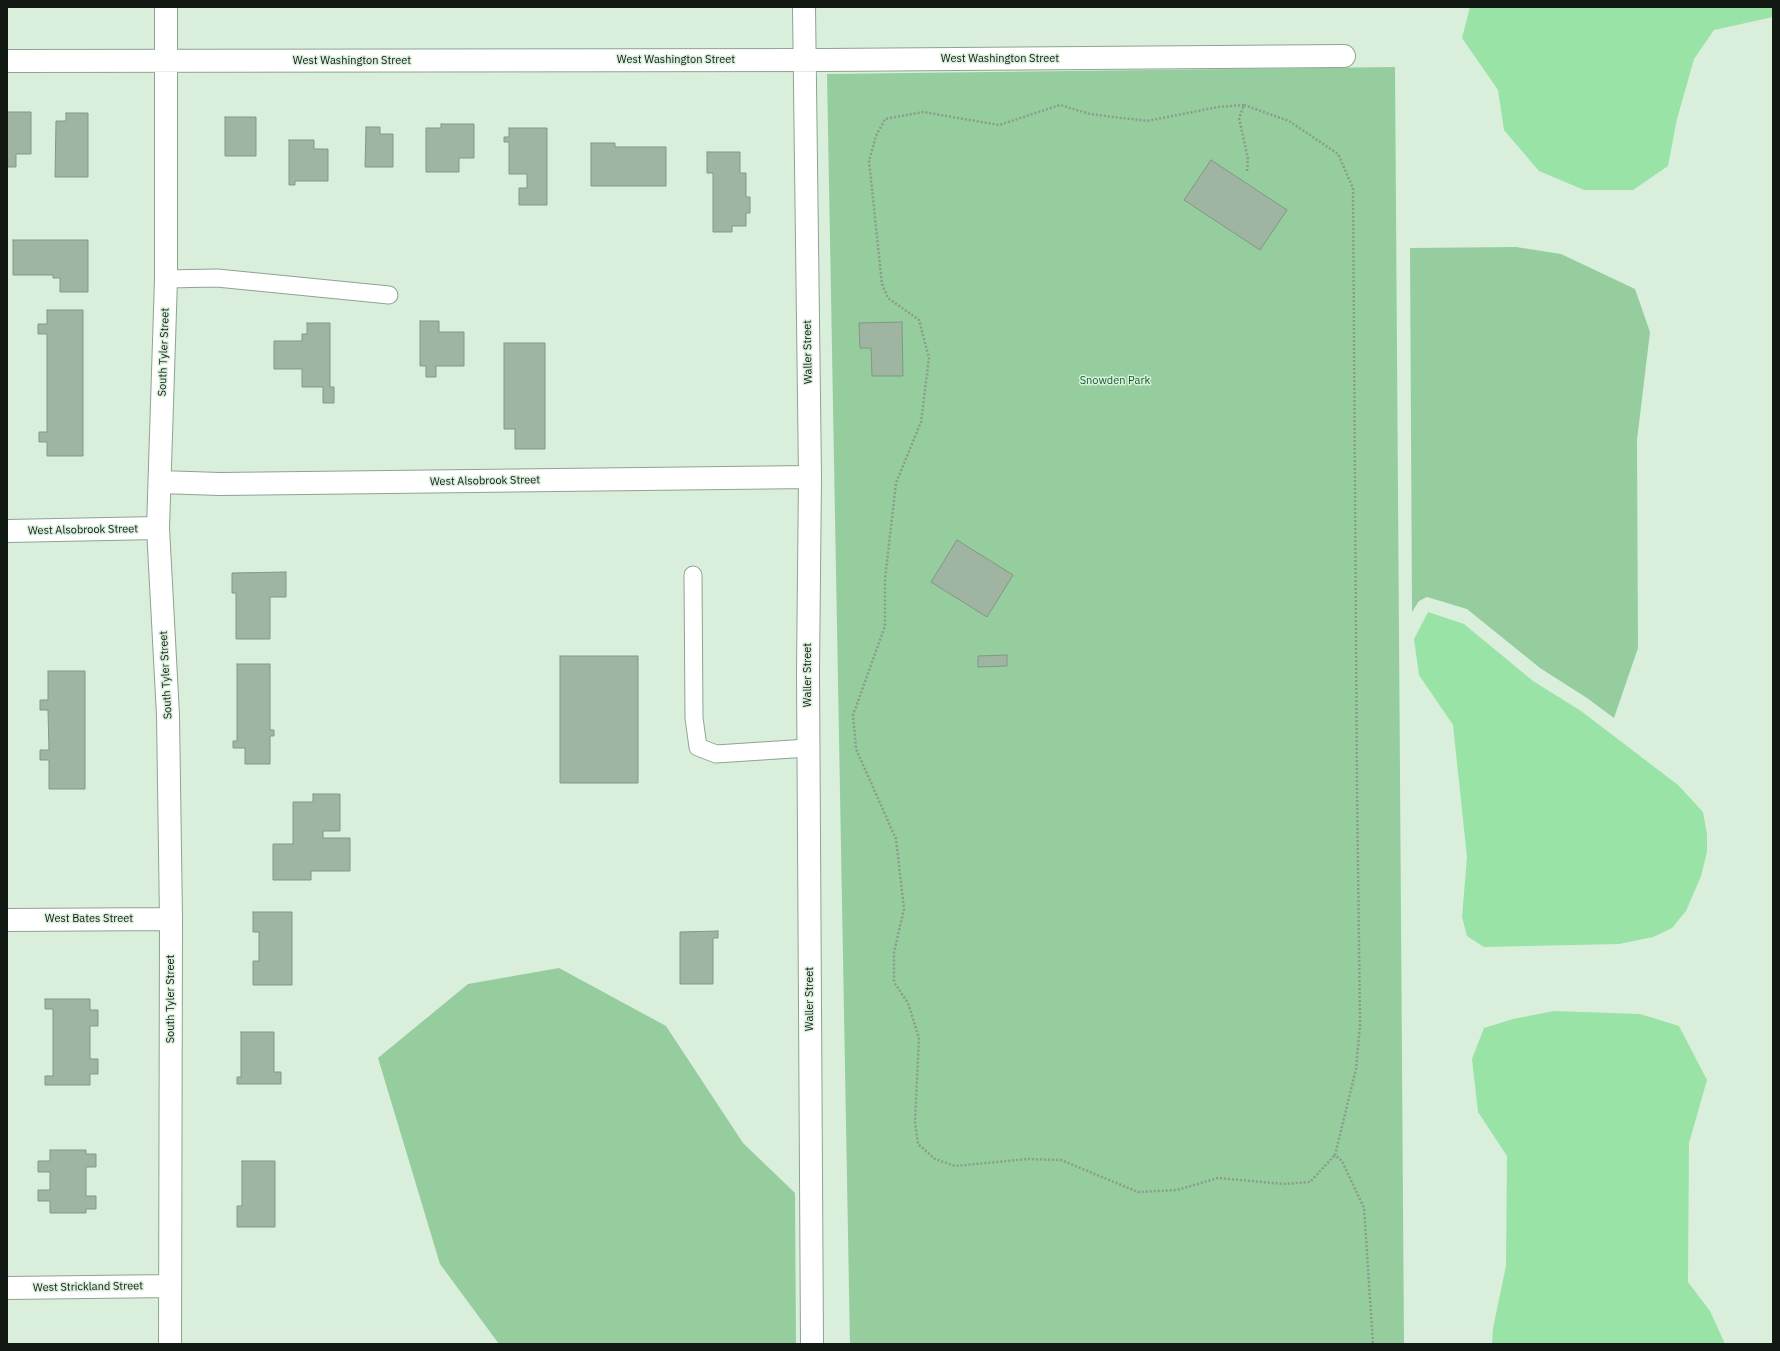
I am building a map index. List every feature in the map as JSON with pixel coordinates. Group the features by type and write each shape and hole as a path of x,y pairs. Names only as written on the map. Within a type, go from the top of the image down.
{"street":[{"name":"South Tyler Street","path":"166,7 166,279 158,528 168,715 171,919 170,1344"},
{"name":"Waller Street","path":"804,7 810,477 808,748 812,1344"},
{"name":"West Washington Street","path":"7,60 804,60 1344,56"},
{"name":"West Alsobrook Street","path":"160,482 220,484 810,477"},
{"name":"West Alsobrook Street","path":"7,531 158,528"},
{"name":"West Bates Street","path":"7,920 171,919"},
{"name":"West Strickland Street","path":"7,1288 170,1286"}],"lane":[{"path":"166,279 217,278 389,295"},
{"path":"693,575 694,718 698,747 716,754 808,748"}],"path":[{"path":"1060,105 1090,114 1147,121 1218,107 1244,105 1289,121 1338,154 1353,188 1360,1025 1356,1068 1335,1155 1310,1182 1284,1184 1218,1178 1177,1190 1138,1192 1061,1160 1028,1159 955,1166 935,1160 918,1144 915,1122 919,1038 908,1003 894,982 894,952 904,909 896,839 856,749 853,715 885,626 885,579 896,483 921,422 929,358 919,320 888,298 882,284 869,161 876,136 885,119 923,112 999,125 1060,105"},
{"path":"1244,105 1239,118 1248,159 1247,172"},
{"path":"1335,1155 1342,1161 1364,1208 1373,1344"}],"green space":[{"name":"Snowden Park","path":"1395,67 1404,1344 850,1344 827,74"},
{"path":"1516,247 1561,254 1635,289 1650,332 1637,440 1638,648 1614,718 1587,698 1540,668 1467,609 1427,597 1419,601 1412,612 1410,248"},
{"path":"559,968 666,1026 743,1143 795,1193 796,1344 499,1344 440,1264 378,1058 468,984"}],"shaded area":[{"path":"1470,7 1773,7 1773,17 1714,30 1694,59 1677,119 1668,166 1633,190 1584,190 1539,171 1504,130 1498,90 1462,38"},
{"path":"1428,612 1464,624 1533,681 1581,711 1678,785 1703,812 1707,834 1707,852 1701,876 1686,911 1672,928 1653,937 1619,944 1484,947 1467,936 1462,917 1467,857 1453,725 1419,675 1414,639"},
{"path":"1554,1011 1640,1014 1679,1026 1707,1080 1689,1143 1688,1282 1710,1311 1725,1344 1492,1344 1493,1328 1506,1266 1507,1156 1478,1112 1472,1059 1484,1028 1513,1019"}],"building":[{"path":"7,112 31,112 31,154 16,154 16,167 7,167"},
{"path":"66,113 88,113 88,177 55,177 56,121 66,121"},
{"path":"225,117 256,117 256,156 225,156"},
{"path":"441,124 474,124 474,158 459,158 459,172 426,172 426,128 441,128"},
{"path":"366,127 380,127 380,134 393,134 393,167 365,167"},
{"path":"509,128 547,128 547,205 519,205 519,188 527,188 527,174 509,174 509,142 504,142 504,137 509,137"},
{"path":"289,140 314,140 314,149 328,149 328,181 295,181 295,185 289,185"},
{"path":"591,143 615,143 615,147 666,147 666,186 591,186"},
{"path":"707,152 740,152 740,173 746,173 746,197 750,197 750,213 746,213 746,226 732,226 732,232 713,232 713,173 707,173"},
{"path":"1211,160 1287,210 1260,250 1184,200"},
{"path":"13,240 88,240 88,292 60,292 60,278 53,278 53,275 13,275"},
{"path":"47,310 83,310 83,456 47,456 47,442 39,442 39,432 47,432 47,334 38,334 38,324 47,324"},
{"path":"420,321 439,321 439,332 464,332 464,366 436,366 436,377 426,377 426,366 420,366"},
{"path":"902,322 903,376 872,376 871,348 860,348 859,323"},
{"path":"307,323 330,323 330,387 334,387 334,403 323,403 323,387 302,387 302,369 274,369 274,341 302,341 302,334 307,334"},
{"path":"504,343 545,343 545,449 515,449 515,429 504,429"},
{"path":"957,540 1013,575 987,617 931,582"},
{"path":"286,572 286,597 270,597 270,639 236,639 236,593 232,593 232,573"},
{"path":"1007,655 1007,666 978,667 978,656"},
{"path":"560,656 638,656 638,783 560,783"},
{"path":"237,664 270,664 270,730 274,730 274,736 270,736 270,764 245,764 245,748 233,748 233,741 237,741"},
{"path":"48,671 85,671 85,789 49,789 49,760 40,760 40,750 49,750 48,710 40,710 40,700 48,700"},
{"path":"313,794 340,794 340,831 323,831 323,838 350,838 350,871 311,871 311,880 273,880 273,844 293,844 293,802 313,802"},
{"path":"253,912 292,912 292,985 253,985 253,961 259,961 259,932 253,932"},
{"path":"718,931 718,938 713,938 713,984 680,984 680,932"},
{"path":"45,999 90,999 90,1010 98,1010 98,1026 90,1026 90,1059 98,1059 98,1074 90,1074 90,1085 45,1085 45,1076 53,1076 53,1009 45,1009"},
{"path":"241,1032 274,1032 274,1072 281,1072 281,1084 237,1084 237,1077 241,1077"},
{"path":"50,1150 86,1150 86,1154 96,1154 96,1167 86,1167 86,1196 96,1196 96,1209 86,1209 86,1213 50,1213 50,1201 38,1201 38,1190 50,1190 50,1172 38,1172 38,1161 50,1161"},
{"path":"242,1161 275,1161 275,1227 237,1227 237,1206 242,1206"}]}
